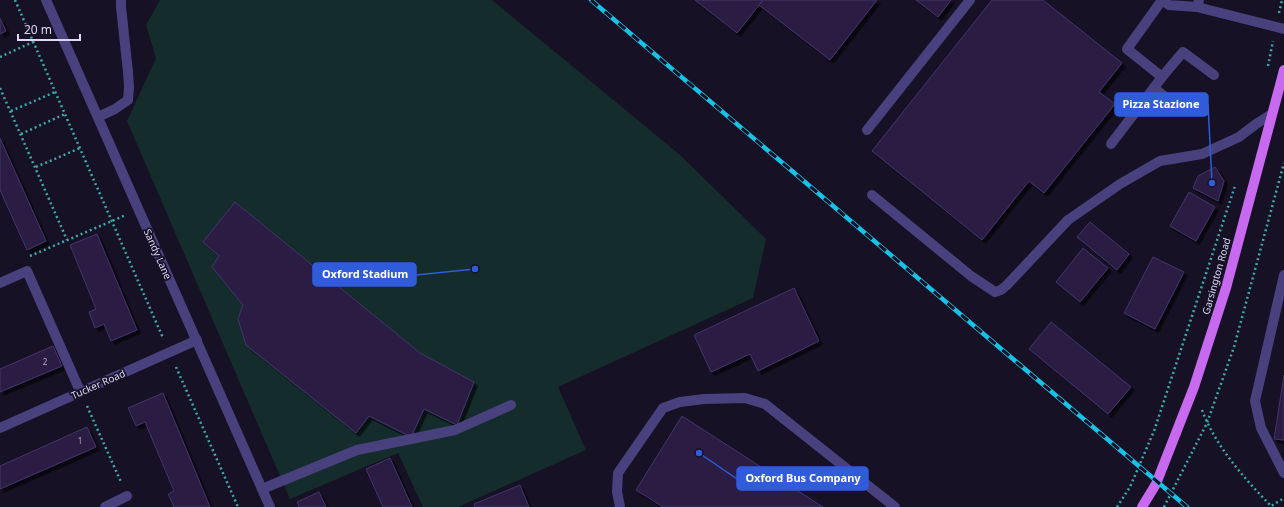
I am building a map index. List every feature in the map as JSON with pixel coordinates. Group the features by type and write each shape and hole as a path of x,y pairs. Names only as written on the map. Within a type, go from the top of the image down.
{"main road":[{"name":"Garsington Road","path":"1142,507 1156,484 1194,387 1226,288 1284,70"}],"street":[{"name":"Sandy Lane","path":"46,0 270,507"},
{"path":"98,117 115,109 128,100 129,79 121,0"},
{"path":"867,130 970,0"},
{"path":"1162,78 1127,49 1162,0 1169,5 1198,3 1280,28"},
{"path":"1112,144 1183,52 1214,75"},
{"path":"1154,88 1176,105"},
{"path":"872,195 971,276 995,292 1001,290 1007,285 1068,220 1120,184 1160,161 1202,154 1239,137 1272,114"},
{"path":"0,283 27,271 80,391"},
{"path":"1284,275 1255,401 1261,428 1284,473"},
{"name":"Tucker Road","path":"0,428 197,340"},
{"path":"620,507 617,492 618,473 663,408 680,402 704,399 745,398 765,404 895,507"},
{"path":"262,489 357,450 455,430 511,405"},
{"path":"104,507 127,496"}],"path":[{"path":"15,0 111,221"},
{"path":"1266,72 1280,28"},
{"path":"0,57 33,42"},
{"path":"0,88 67,240"},
{"path":"10,111 55,92"},
{"path":"21,134 65,114"},
{"path":"36,167 80,148"},
{"path":"1164,507 1207,423 1234,347 1284,163"},
{"path":"1117,507 1130,487 1154,431 1236,183"},
{"path":"27,271 30,256 139,210"},
{"path":"1194,387 1207,423 1222,450 1271,506 1284,498"},
{"path":"80,391 127,496"}],"green space":[{"path":"160,0 492,0 679,154 766,239 753,298 558,387 586,450 458,507 423,507 398,453 290,499 127,121 156,58 146,25"}],"building":[{"path":"695,0 763,0 737,33"},
{"path":"763,0 877,0 830,60 759,5"},
{"path":"916,0 951,0 938,17"},
{"path":"992,0 1043,0 1122,63 1099,92 1115,104 1044,193 1029,181 982,240 872,151"},
{"path":"0,18 6,31 0,34"},
{"path":"0,138 46,241 27,250 0,190"},
{"path":"1215,167 1224,181 1218,201 1193,188 1198,176"},
{"path":"1189,192 1215,207 1196,241 1170,226"},
{"path":"235,202 420,353 474,382 457,425 424,409 411,437 369,416 356,433 246,345 238,319 243,305 212,267 219,256 203,242"},
{"path":"1090,222 1129,254 1117,270 1077,237"},
{"path":"97,234 137,330 111,341 104,324 95,328 89,312 96,309 70,245"},
{"path":"1083,248 1108,268 1080,302 1056,282"},
{"path":"1153,257 1184,272 1155,329 1124,313"},
{"path":"794,288 819,341 758,371 750,354 711,372 694,335"},
{"path":"1051,322 1131,387 1108,414 1029,349"},
{"path":"53,346 62,366 0,392 0,369"},
{"path":"1284,375 1284,440 1274,439"},
{"path":"163,393 210,507 174,507 168,494 174,491 145,422 136,426 128,408"},
{"path":"682,416 823,507 663,507 636,490"},
{"path":"87,427 96,447 0,489 0,466"},
{"path":"390,458 412,507 383,507 366,469"},
{"path":"520,485 529,507 475,507 474,504"},
{"path":"319,492 326,507 299,507 297,502"}],"railway":[{"path":"591,0 1187,507"}],"place":[{"name":"Pizza Stazione","path":"1212,183"},
{"name":"Oxford Stadium","path":"475,269"},
{"name":"Oxford Bus Company","path":"699,453"}]}
